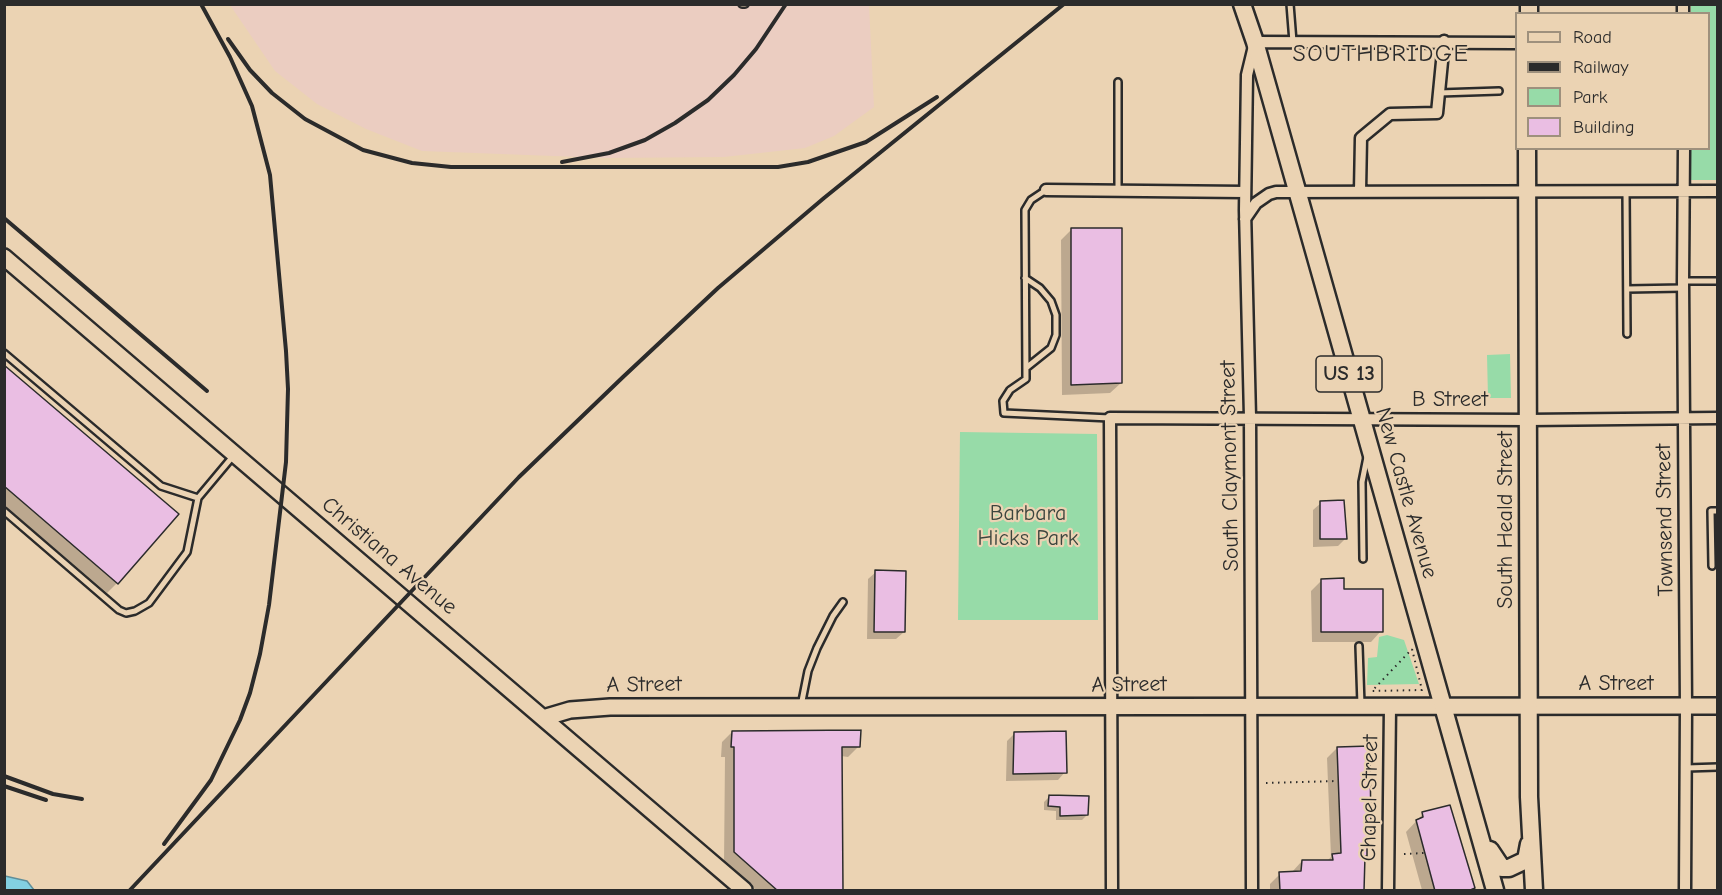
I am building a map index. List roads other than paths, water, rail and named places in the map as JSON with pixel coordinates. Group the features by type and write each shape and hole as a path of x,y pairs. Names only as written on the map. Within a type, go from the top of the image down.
{"main road":[{"name":"New Castle Avenue","path":"1242,4 1255,42 1495,891"},
{"name":"US 13","path":"1250,4 1255,42"},
{"name":"South Heald Street","path":"1527,150 1528,706 1530,840 1534,891"},
{"path":"1478,828 1496,862 1502,868 1516,866 1526,860 1530,840"}],"street":[{"path":"1360,191 1361,138 1390,114 1437,113 1444,41"},
{"path":"1255,42 1515,43"},
{"name":"South Claymont Street","path":"1252,891 1250,417 1245,192 1247,75 1255,42"},
{"name":"Townsend Street","path":"1684,150 1685,891"},
{"path":"1046,190 1245,192"},
{"path":"1245,219 1256,203 1269,194 1296,192 1718,191"},
{"name":"Christiana Avenue","path":"4,257 744,891"},
{"name":"B Street","path":"1110,418 1250,417 1362,420 1718,418"},
{"path":"1110,418 1112,891"},
{"name":"A Street","path":"543,718 570,710 610,707 1718,706"},
{"name":"Chapel Street","path":"1388,891 1390,707"}],"lane":[{"path":"1290,4 1293,42"},
{"path":"1118,82 1118,191"},
{"path":"1439,93 1499,91"},
{"path":"1046,190 1031,200 1025,210 1026,379 1010,390 1003,401 1004,413 1110,418"},
{"path":"1626,191 1627,334"},
{"path":"1025,278 1040,288 1051,301 1056,315 1056,335 1051,348 1026,368"},
{"path":"1627,289 1718,281"},
{"path":"4,353 161,486 198,498"},
{"path":"1363,559 1362,482 1369,447"},
{"path":"4,511 119,610 126,613 135,611 149,603 187,552 198,498 235,454"},
{"path":"1712,566 1711,511 1718,511"},
{"path":"801,707 808,671 817,648 833,616 843,602"},
{"path":"1359,646 1362,706"},
{"path":"1686,768 1718,767"}],"water":[{"path":"5,876 27,881 34,890 5,890"}],"railway":[{"path":"164,844 211,780 240,720 250,693 269,605 286,462 288,389 286,351 270,175 252,106 230,57 201,4"},
{"path":"562,162 609,153 645,140 708,100 756,49 786,4"},
{"path":"130,890 519,477 623,377 718,288 824,198 1064,4"},
{"path":"228,39 250,70 272,93 305,119 363,150 412,163 451,167 778,167 808,162 866,142 937,97"},
{"path":"4,218 207,391"},
{"path":"4,776 53,794 82,799"},
{"path":"4,786 46,800"}],"district":[{"name":"SOUTHBRIDGE","path":"1381,54"}],"park label":[{"name":"Barbara Hicks Park","path":"1028,526"}]}
